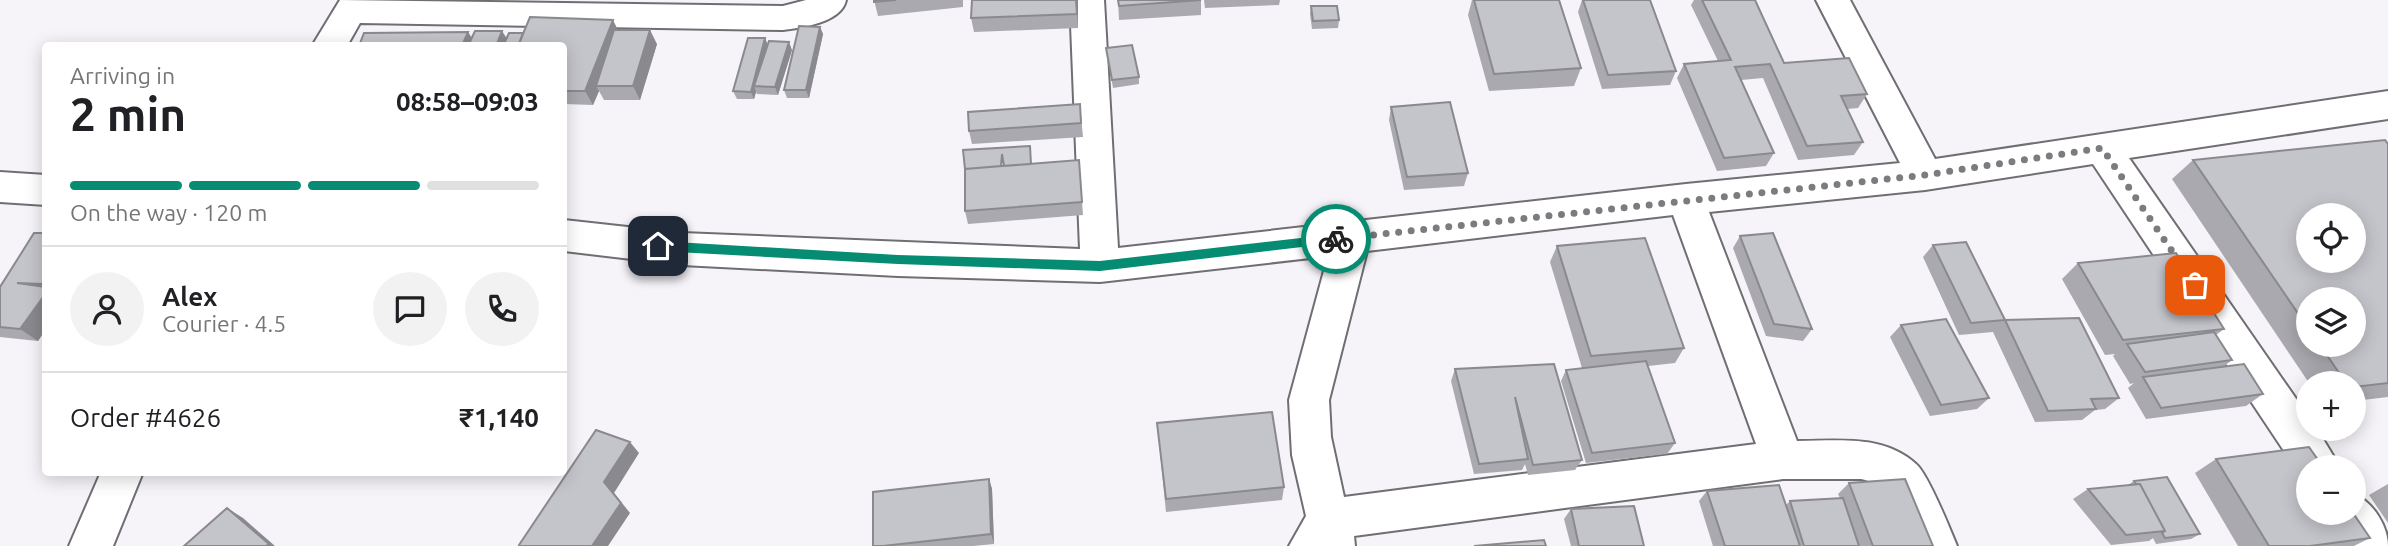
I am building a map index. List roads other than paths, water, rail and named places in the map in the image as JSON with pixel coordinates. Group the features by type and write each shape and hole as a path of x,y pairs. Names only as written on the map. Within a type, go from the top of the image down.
{"street":[{"path":"331,42 354,5 783,18 816,11 829,4 829,0"},
{"path":"1087,0 1100,266"},
{"path":"1833,0 1925,175"},
{"path":"567,236 682,248 898,260 1100,266 1686,199 1925,175 2388,105"},
{"path":"2102,148 2311,455"},
{"path":"0,187 42,190"},
{"path":"1686,199 1783,460"},
{"path":"1352,237 1309,400 1307,420 1325,537 1783,460 1861,460 1879,463 1903,479 1935,546"},
{"path":"91,546 120,476"},
{"path":"2358,525 2372,546"}]}
